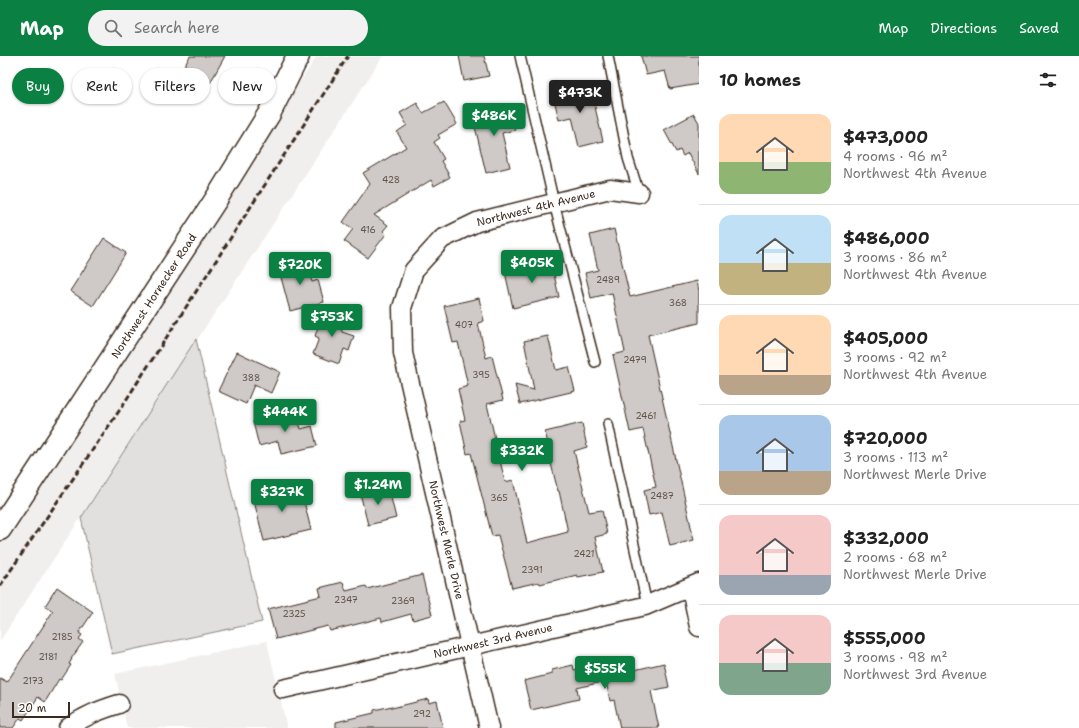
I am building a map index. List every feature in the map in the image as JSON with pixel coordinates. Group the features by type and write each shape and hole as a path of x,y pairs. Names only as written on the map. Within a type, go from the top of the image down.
{"street":[{"name":"Northwest Hornecker Road","path":"0,529 216,201 269,114 298,56"},
{"name":"Northwest 4th Avenue","path":"410,281 414,270 442,239 477,222 610,189 639,193"},
{"name":"Northwest Merle Drive","path":"410,281 402,308 403,353 489,728"},
{"name":"Northwest 3rd Avenue","path":"283,689 647,605 695,586"},
{"path":"695,586 699,628"},
{"path":"68,728 80,719 97,711 119,704"}],"lane":[{"path":"520,56 554,203 595,362"},
{"path":"608,56 628,158 639,193"},
{"path":"608,424 647,605"}],"shaded area":[{"path":"317,56 383,56 0,641 0,539"},
{"path":"196,339 262,622 112,654 81,518"},
{"path":"267,641 287,728 127,728 115,674"}],"building":[{"path":"190,56 225,56 210,83 210,68 183,68"},
{"path":"459,56 484,56 489,76 464,81"},
{"path":"641,56 699,56 699,84 670,89 665,71 646,75"},
{"path":"590,86 603,141 579,147 572,117 559,120 553,95"},
{"path":"444,102 457,124 438,135 440,138 434,142 444,159 441,161 450,177 434,186 431,180 374,215 388,225 383,231 386,234 368,258 344,241 353,229 343,222 370,184 363,173 406,147 397,132 407,125 400,113 417,103 423,113"},
{"path":"509,105 515,130 502,133 510,167 486,173 472,114"},
{"path":"694,114 699,123 699,174 688,153 683,156 680,150 676,152 664,130"},
{"path":"614,229 630,297 697,281 699,291 699,323 648,335 694,540 670,546 662,512 649,515 644,490 656,487 643,429 630,432 613,355 625,352 612,293 591,298 585,273 598,270 590,235"},
{"path":"104,238 126,253 93,306 70,291"},
{"path":"306,259 312,282 318,280 324,302 290,311 278,266"},
{"path":"551,261 559,297 513,308 505,272"},
{"path":"479,298 484,321 478,323 486,358 492,356 503,400 487,404 505,482 513,480 527,543 568,532 559,491 549,456 551,455 545,432 582,423 587,447 574,451 589,512 602,510 607,534 595,537 603,572 578,577 577,575 540,584 539,582 512,588 498,535 492,536 471,453 467,454 460,421 465,420 458,389 468,386 458,342 453,343 444,306"},
{"path":"338,309 342,332 354,336 349,351 344,349 339,364 313,354 319,338 315,336 323,312"},
{"path":"548,336 556,370 569,367 575,391 520,404 515,385 534,390 524,341"},
{"path":"237,352 280,372 271,393 254,385 246,404 218,391"},
{"path":"296,411 301,429 312,426 317,446 281,454 278,441 259,446 253,422"},
{"path":"300,485 311,530 264,541 253,497"},
{"path":"388,486 396,518 368,525 360,493"},
{"path":"422,575 432,615 413,620 411,614 382,622 381,618 330,631 328,626 276,639 268,609 321,596 319,588 343,582 346,591 366,586 367,589"},
{"path":"57,587 93,612 79,633 82,635 79,639 83,642 71,659 69,664 71,665 61,680 59,679 45,702 38,697 23,720 20,718 13,728 0,728 0,678 7,682 53,611 45,606"},
{"path":"627,658 630,671 664,663 669,687 651,691 659,728 620,728 614,700 610,701 606,681 577,688 579,699 531,710 524,681 552,674 552,670 573,665 574,670"},
{"path":"428,699 429,703 437,701 443,728 336,728 336,722 374,713 374,710 392,706 392,708"}],"railway":[{"path":"0,586 119,411 348,56"}]}
